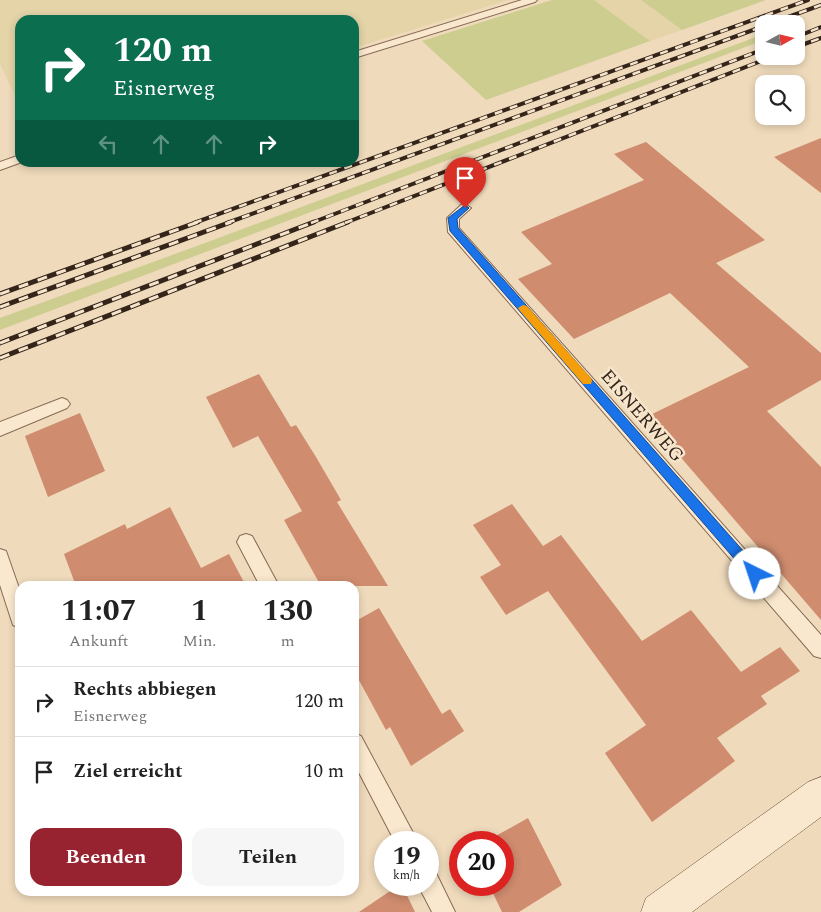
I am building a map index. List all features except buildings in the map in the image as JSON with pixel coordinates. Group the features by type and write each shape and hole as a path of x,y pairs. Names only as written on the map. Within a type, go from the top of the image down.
{"main road":[{"path":"660,912 821,795"}],"lane":[{"path":"359,53 532,0"},
{"path":"0,166 15,161"},
{"name":"EISNERWEG","path":"465,208 453,218 453,228 821,649"},
{"path":"0,429 62,404"},
{"path":"246,542 267,581"},
{"path":"0,557 15,604"},
{"path":"359,752 401,831"},
{"path":"436,896 444,912"}],"shaded area":[{"path":"0,0 508,0 359,46 359,15 15,15 15,96 0,64"},
{"path":"594,0 641,0 682,30 650,41"}],"green space":[{"path":"552,0 594,0 650,41 486,100 422,41"},
{"path":"641,0 766,0 682,30"},
{"path":"755,37 755,43 0,330 0,318"}],"railway":[{"path":"359,163 808,0"},
{"path":"794,15 821,5"},
{"path":"805,33 821,27"},
{"path":"227,223 755,29"},
{"path":"805,44 821,38"},
{"path":"311,223 755,52"},
{"path":"345,223 755,63"},
{"path":"194,223 348,167"},
{"path":"0,294 198,222"},
{"path":"0,307 231,222"},
{"path":"0,343 314,222"},
{"path":"0,358 348,222"}],"slow traffic":[{"path":"523,308 587,381"}],"route":[{"path":"465,208 453,218 453,228 755,574"}]}
